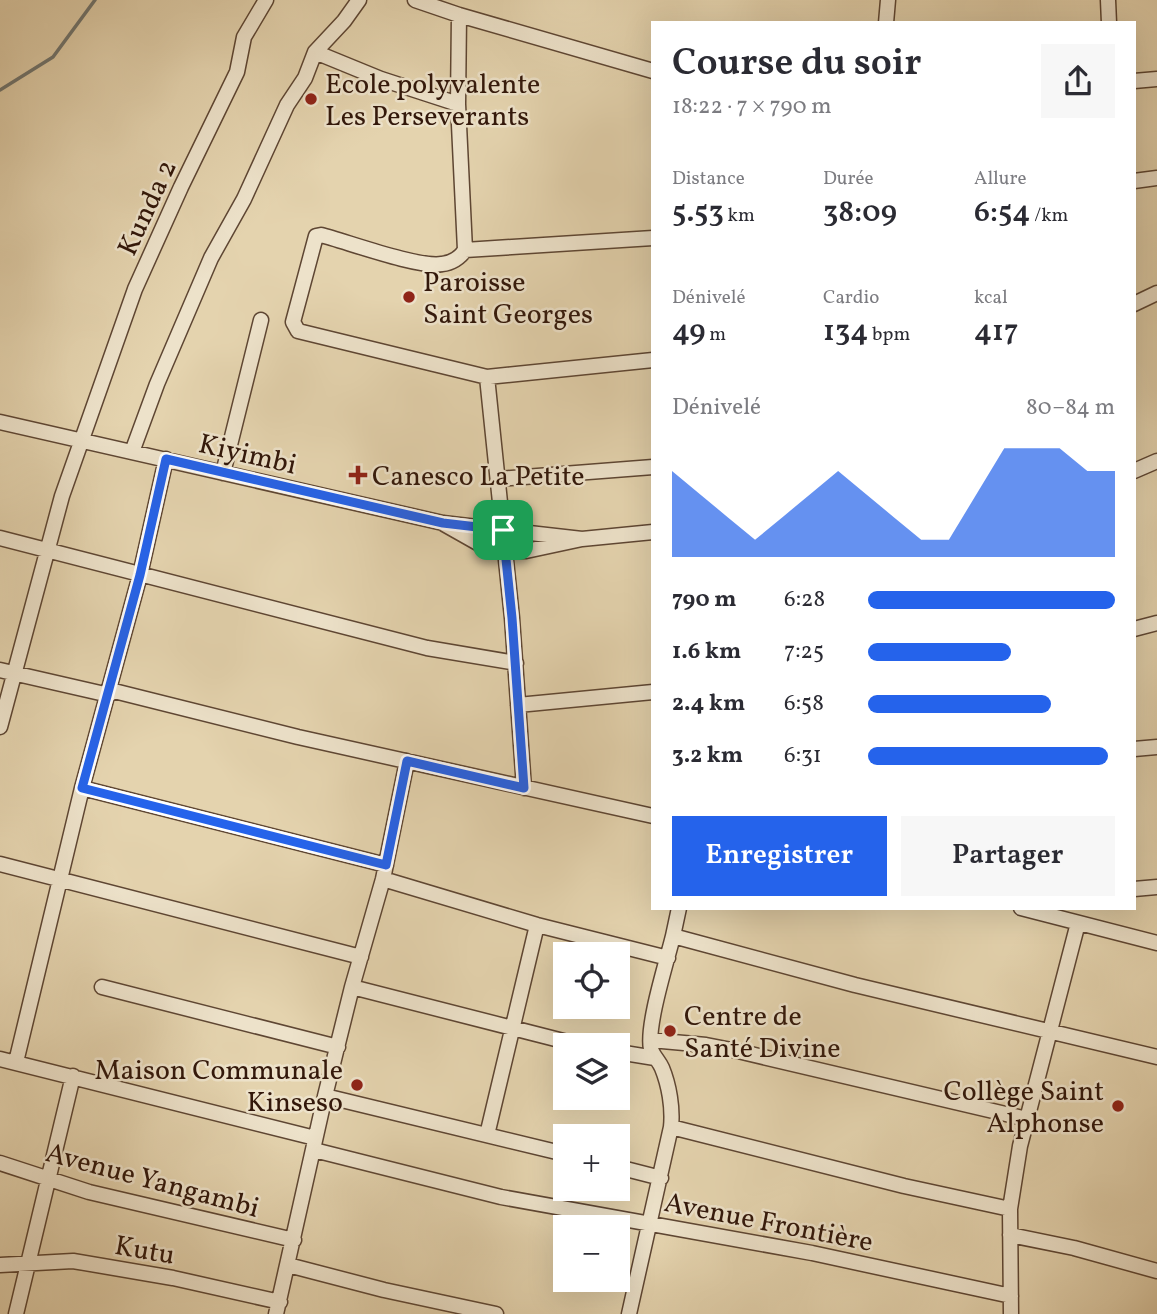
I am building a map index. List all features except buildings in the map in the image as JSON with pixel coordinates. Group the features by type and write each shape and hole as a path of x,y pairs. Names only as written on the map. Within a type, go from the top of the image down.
{"street":[{"name":"Kunda 2","path":"0,727 6,672 81,440 135,289 237,72 244,37 266,0"},
{"path":"132,452 211,258 244,200 287,105 305,78 316,52 359,0"},
{"path":"415,0 651,70"},
{"path":"886,21 888,0"},
{"path":"1108,0 1109,21"},
{"path":"459,15 458,104 465,250 461,256 442,264 423,264 321,234 316,236 293,322 298,331 487,377 651,360"},
{"path":"316,52 381,79 458,104"},
{"path":"1136,81 1157,79"},
{"path":"1136,180 1157,178"},
{"path":"465,250 651,239"},
{"path":"1136,303 1157,293"},
{"path":"223,473 261,320"},
{"path":"487,377 516,663 524,788"},
{"name":"Kiyimbi","path":"0,422 443,523"},
{"path":"16,1062 82,788 140,575 166,459"},
{"path":"1136,470 1157,461"},
{"path":"499,479 651,467"},
{"path":"443,523 582,539"},
{"path":"443,523 483,546 505,551 538,549 582,539 651,531"},
{"path":"0,538 427,648 516,663"},
{"path":"1136,629 1157,624"},
{"path":"6,672 110,692 651,816"},
{"path":"519,705 651,692"},
{"path":"1136,749 1157,747"},
{"path":"278,1308 325,1096 352,987 385,872 407,761"},
{"path":"82,788 385,872 537,925 668,958"},
{"path":"0,864 361,957"},
{"path":"1136,889 1157,887"},
{"path":"629,1314 671,1127 671,1102 663,1071 651,1048 651,1040 656,1003 679,910"},
{"path":"1029,910 1157,943"},
{"path":"1011,1314 1010,1209 1020,1146 1078,923"},
{"path":"487,1135 537,925"},
{"path":"673,936 855,985 1157,1057"},
{"path":"102,987 338,1047"},
{"path":"352,987 553,1038"},
{"path":"651,1040 706,1045 742,1052 1027,1119"},
{"path":"630,1054 655,1058"},
{"name":"Avenue Frontière","path":"0,1059 73,1076 501,1198 812,1254 1011,1296"},
{"path":"16,1314 73,1076"},
{"path":"325,1096 553,1151"},
{"path":"671,1127 904,1186 1010,1209"},
{"name":"Avenue Yangambi","path":"0,1163 114,1198 294,1240"},
{"path":"630,1170 661,1178"},
{"path":"1010,1235 1074,1248 1157,1271"},
{"name":"Kutu","path":"0,1265 73,1261 173,1278 278,1308"},
{"path":"288,1265 384,1290 496,1314"}],"waterway":[{"path":"0,90 53,57 95,0"}],"place":[{"name":"Ecole polyvalente Les Perseverants","path":"311,99"},
{"name":"Paroisse Saint Georges","path":"409,297"},
{"name":"Canesco La Petite","path":"358,475"},
{"name":"Centre de Santé Divine","path":"670,1031"},
{"name":"Maison Communale Kinseso","path":"357,1085"},
{"name":"Collège Saint Alphonse","path":"1118,1106"}],"route":[{"path":"166,459 443,523 503,530 524,788 407,761 386,865 82,788 140,575 166,459"}]}
